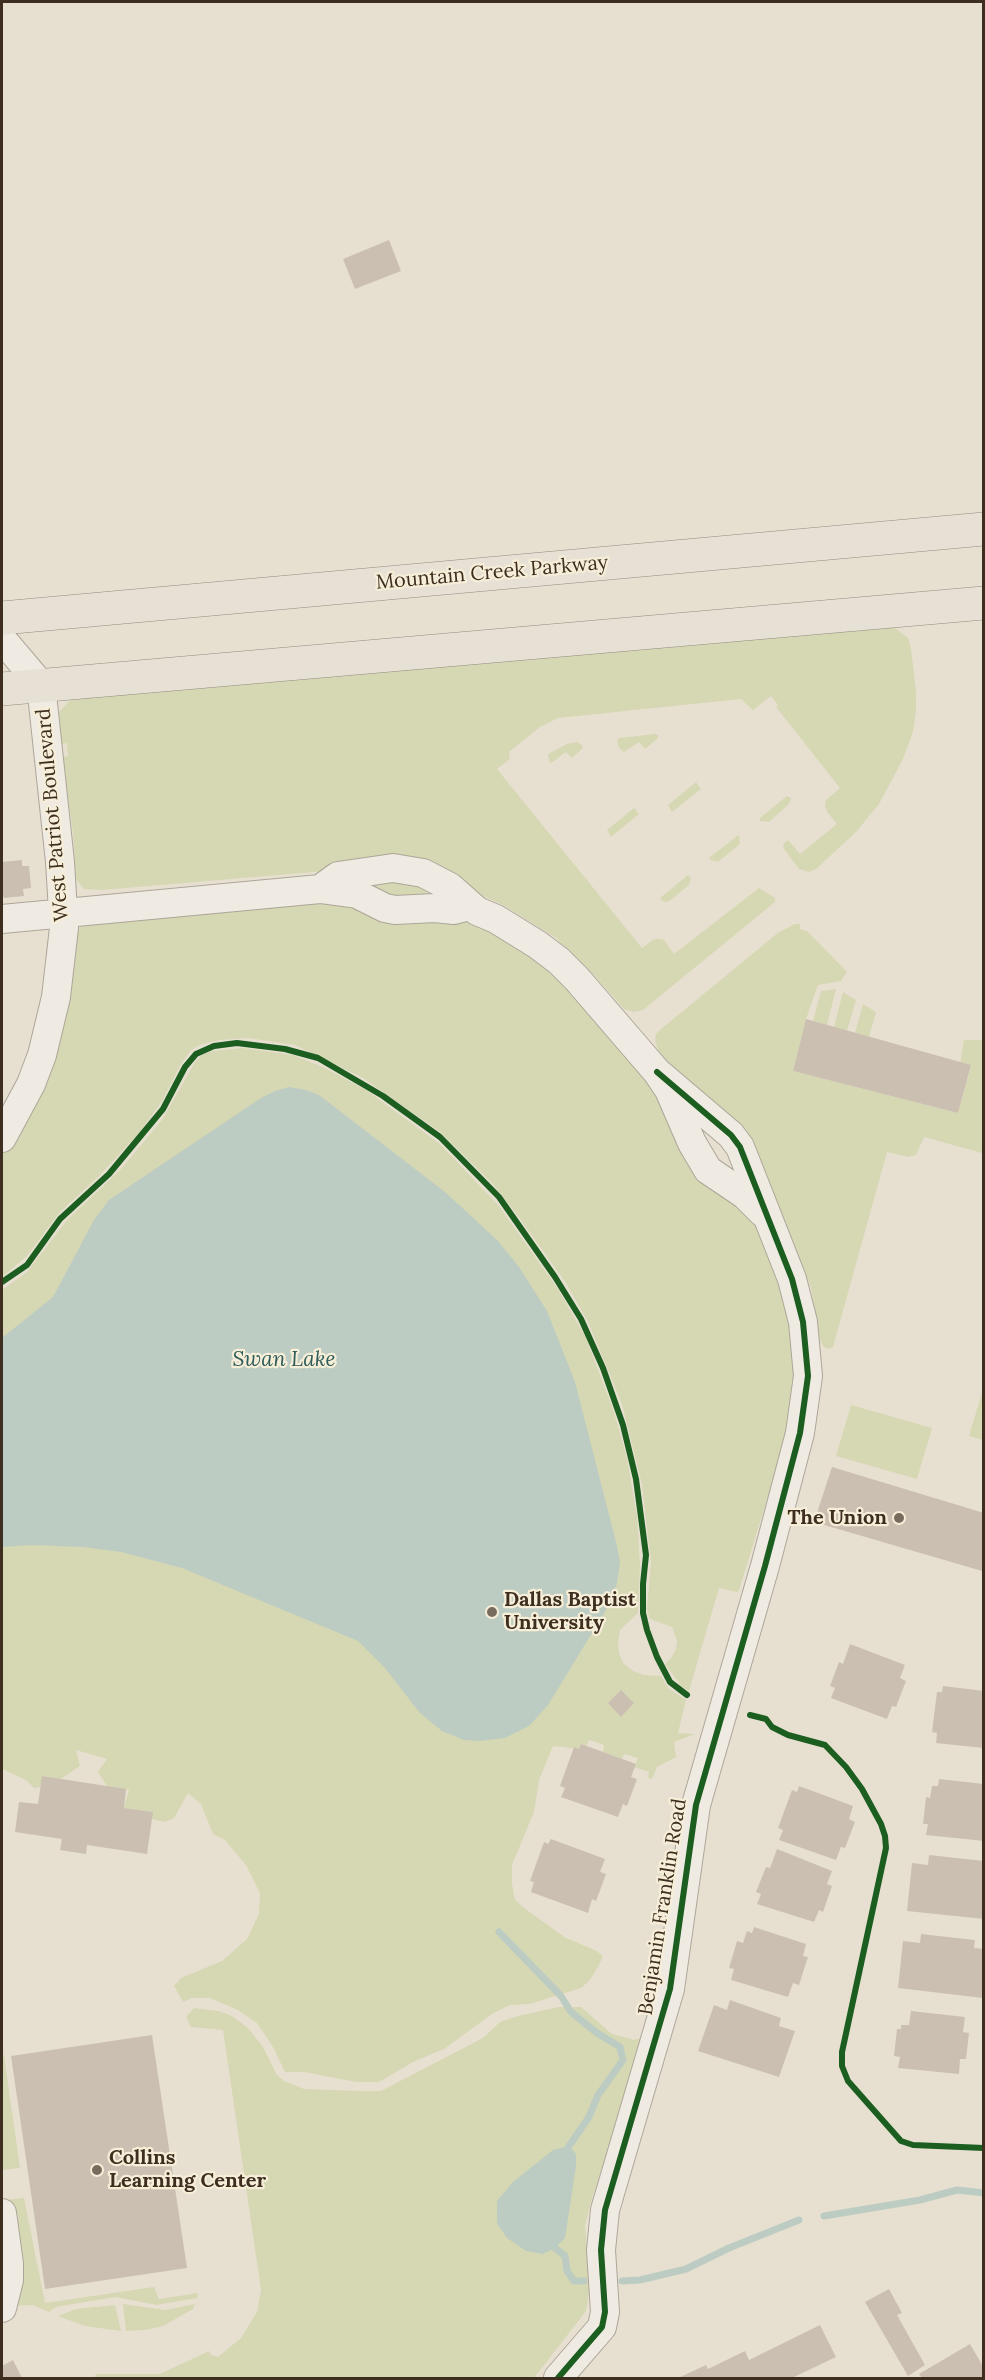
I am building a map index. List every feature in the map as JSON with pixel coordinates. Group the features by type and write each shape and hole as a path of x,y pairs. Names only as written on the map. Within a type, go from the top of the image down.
{"main road":[{"name":"Mountain Creek Parkway","path":"2,618 984,529"},
{"path":"2,689 984,603"}],"street":[{"name":"West Patriot Boulevard","path":"2,639 41,685 60,862 63,912 62,957 50,1026 31,1084 2,1138"},
{"path":"320,889 338,876 393,868 423,873 450,886 469,906 496,919 560,961 657,1072 669,1090 692,1143 708,1170 745,1195 765,1216"},
{"path":"2,920 63,912 320,889 357,894 385,908 395,910 435,908 454,910 469,906"},
{"path":"657,1072 731,1135 740,1147 765,1216"},
{"name":"Benjamin Franklin Road","path":"558,2379 602,2327 605,2312 601,2250 605,2210 670,1989 696,1805 765,1566 800,1433 808,1376 798,1300 785,1259 765,1216"},
{"path":"2,2213 9,2280 2,2308"}],"green space":[{"path":"894,627 908,638 911,648 916,692 913,732 903,759 879,804 856,832 816,869 809,872 799,869 784,849 783,844 788,840 800,854 837,824 825,806 826,800 840,788 776,707 778,705 771,696 753,710 741,699 558,718 540,727 509,752 510,759 497,769 642,948 654,939 659,939 664,940 674,954 759,888 775,898 775,902 643,1010 634,1012 624,1009 594,975 556,938 505,906 478,894 338,870 102,890 84,889 76,879 73,833 63,757 68,756 67,743 62,744 58,728 59,712 78,692"},
{"path":"655,734 658,738 645,749 639,742 624,752 619,748 617,741 619,738"},
{"path":"577,742 583,746 572,758 566,752 551,763 549,761 548,754 567,744"},
{"path":"696,782 701,789 672,812 668,805"},
{"path":"787,796 791,798 789,804 769,822 760,821 760,818"},
{"path":"634,808 639,814 611,837 607,830"},
{"path":"739,836 740,844 718,862 709,858"},
{"path":"688,875 691,878 689,885 668,902 662,901 660,898"},
{"path":"377,877 427,888 427,893 416,899 387,895 374,886 373,882"},
{"path":"300,901 467,919 539,960 600,1022 754,1220 775,1267 788,1315 794,1355 794,1380 789,1418 784,1445 739,1590 737,1592 719,1588 689,1691 681,1686 665,1664 676,1649 677,1641 672,1627 650,1619 647,1609 651,1562 642,1485 622,1404 588,1322 566,1283 493,1184 439,1131 363,1078 295,1045 248,1038 220,1040 202,1044 191,1050 162,1101 139,1133 99,1176 60,1212 27,1256 2,1277 2,1155 30,1111 76,935 80,928 87,921"},
{"path":"800,924 800,929 807,931 847,972 841,981 818,985 806,1019 793,1071 958,1113 971,1066 960,1063 964,1040 983,1040 984,1146 982,1153 924,1137 916,1155 908,1157 887,1152 833,1347 828,1349 820,1340 811,1288 777,1202 696,1091 659,1053 655,1041 656,1034 661,1029 779,932"},
{"path":"836,989 827,1025 813,1021 821,991"},
{"path":"843,992 856,1000 847,1031 834,1027"},
{"path":"863,1004 876,1012 869,1037 855,1033"},
{"path":"242,1048 293,1055 323,1067 366,1090 440,1144 499,1206 558,1289 586,1338 613,1409 627,1458 637,1516 640,1564 638,1613 620,1630 619,1653 623,1663 633,1671 644,1675 661,1676 669,1689 686,1700 678,1733 695,1734 674,1742 676,1757 657,1767 652,1779 648,1778 649,1772 634,1767 638,1758 624,1754 622,1759 603,1752 604,1745 589,1740 586,1746 581,1744 579,1749 553,1746 539,1780 534,1812 512,1865 515,1900 566,1938 595,1950 603,1956 598,1967 589,1981 581,1988 530,2004 510,2005 492,2014 444,2049 415,2061 379,2082 356,2082 304,2072 285,2072 273,2047 257,2023 238,2010 210,1998 192,1998 183,2002 174,1986 181,1978 222,1961 247,1939 259,1914 260,1893 246,1865 225,1840 213,1834 201,1804 188,1793 174,1818 165,1822 152,1819 152,1812 124,1808 129,1790 107,1786 98,1772 107,1759 76,1750 80,1766 61,1779 43,1776 41,1787 34,1788 26,1780 2,1769 2,1290 27,1272 67,1220 131,1157 162,1120 195,1062 202,1055 212,1051"},
{"path":"983,1389 983,1440 969,1436"},
{"path":"851,1405 932,1428 917,1479 836,1456"},
{"path":"559,2007 581,2007 612,2034 634,2040 644,2037 585,2226 590,2287 586,2311 534,2378 94,2378 96,2374 160,2374 209,2351 211,2355 218,2357 241,2338 257,2312 261,2290 223,2030 191,2027 186,2017 194,2008 219,2011 232,2016 248,2028 263,2047 277,2075 284,2081 304,2089 381,2091 483,2038 500,2022"},
{"path":"2,2055 4,2055 20,2168 2,2170"},
{"path":"24,2198 45,2303 154,2287 159,2299 198,2293 197,2298 157,2305 115,2297 56,2307 49,2312 33,2305 11,2306 4,2200"},
{"path":"123,2304 165,2310 195,2304 193,2309 163,2326 126,2331"},
{"path":"115,2305 121,2331 85,2326 58,2316 76,2309"}],"water":[{"name":"Swan Lake","path":"289,1087 319,1095 445,1192 498,1241 519,1267 547,1311 575,1382 617,1546 620,1562 617,1583 609,1605 548,1705 529,1726 505,1738 464,1740 442,1731 420,1713 385,1668 358,1641 182,1568 121,1552 83,1547 31,1545 2,1547 2,1338 53,1297 94,1220 109,1200 261,1098"},
{"path":"569,2146 576,2154 576,2166 565,2238 555,2248 543,2254 526,2251 507,2238 497,2223 497,2201 513,2182 553,2150"}],"building":[{"path":"389,240 401,271 355,289 343,259"},
{"path":"22,860 22,866 29,866 31,888 23,889 24,896 4,898 2,862"},
{"path":"806,1019 971,1065 958,1113 793,1071"},
{"name":"The Union","path":"832,1467 984,1513 982,1571 814,1522"},
{"path":"850,1644 905,1665 900,1678 906,1681 896,1707 892,1706 887,1719 831,1698 835,1688 830,1686 839,1662 843,1664"},
{"path":"943,1686 984,1691 984,1748 936,1743 937,1733 932,1732 937,1692 942,1692"},
{"path":"621,1690 634,1703 621,1717 608,1703"},
{"path":"581,1744 636,1764 631,1777 637,1779 627,1806 623,1804 618,1817 561,1797 565,1788 560,1786 574,1747 579,1749"},
{"path":"42,1776 126,1789 124,1808 153,1812 147,1854 87,1845 86,1854 60,1850 62,1839 15,1832 19,1802 38,1804"},
{"path":"939,1779 984,1784 984,1841 926,1835 928,1824 923,1824 926,1797 930,1798 932,1786 938,1786"},
{"path":"799,1786 853,1806 849,1819 855,1822 845,1848 841,1847 836,1860 779,1840 783,1830 778,1828 792,1790 797,1792"},
{"path":"551,1839 605,1859 600,1872 606,1874 596,1901 592,1899 588,1913 531,1892 534,1882 530,1881 544,1842 548,1844"},
{"path":"777,1849 832,1871 827,1884 832,1886 823,1912 819,1910 814,1922 757,1904 761,1894 756,1892 766,1867 770,1868"},
{"path":"929,1855 984,1861 984,1919 907,1911 912,1863 928,1865"},
{"path":"754,1927 806,1944 803,1956 808,1957 799,1985 793,1983 788,1997 731,1980 734,1969 729,1968 737,1941 743,1943 747,1931 752,1933"},
{"path":"921,1934 975,1940 974,1948 984,1949 983,1998 898,1988 903,1941 920,1943"},
{"path":"730,2000 781,2018 779,2026 795,2031 779,2077 698,2051 714,2005 727,2010"},
{"path":"911,2011 965,2017 963,2032 969,2033 966,2059 960,2059 959,2074 898,2068 900,2057 894,2056 897,2029 901,2029 901,2025 909,2025"},
{"path":"152,2035 187,2268 45,2289 11,2056"},
{"path":"889,2289 902,2313 897,2315 925,2365 908,2376 865,2302"},
{"path":"820,2325 836,2357 792,2378 678,2378 706,2365 708,2369 745,2351 749,2360"},
{"path":"970,2344 984,2368 984,2378 922,2378 919,2374"},
{"path":"13,2360 22,2378 2,2378 2,2366"}],"waterway":[{"path":"499,1932 561,1996 571,2012 597,2033 620,2047 623,2060 598,2095 589,2117 569,2146"},
{"path":"824,2216 920,2200 957,2190 984,2193"},
{"path":"622,2281 640,2280 686,2269 729,2248 799,2220"},
{"path":"555,2248 565,2256 567,2271 574,2281 584,2281"}],"cycle path":[{"path":"2,1282 27,1265 60,1219 109,1174 163,1109 185,1067 196,1054 214,1046 237,1043 285,1049 318,1058 383,1096 440,1137 499,1197 555,1277 581,1319 603,1368 623,1425 636,1479 646,1555 643,1613 647,1630 670,1682 687,1695"},
{"path":"558,2378 602,2327 605,2312 601,2250 605,2210 670,1989 696,1805 765,1566 800,1433 808,1376 803,1322 792,1279 740,1147 731,1135 657,1072"},
{"path":"750,1715 766,1719 772,1727 788,1735 825,1745 846,1767 862,1789 885,1836 886,1848 842,2052 842,2066 848,2081 901,2141 913,2145 984,2148"}],"place":[{"name":"The Union","path":"899,1518"},
{"name":"Dallas Baptist University","path":"492,1612"},
{"name":"Collins Learning Center","path":"97,2170"}]}
